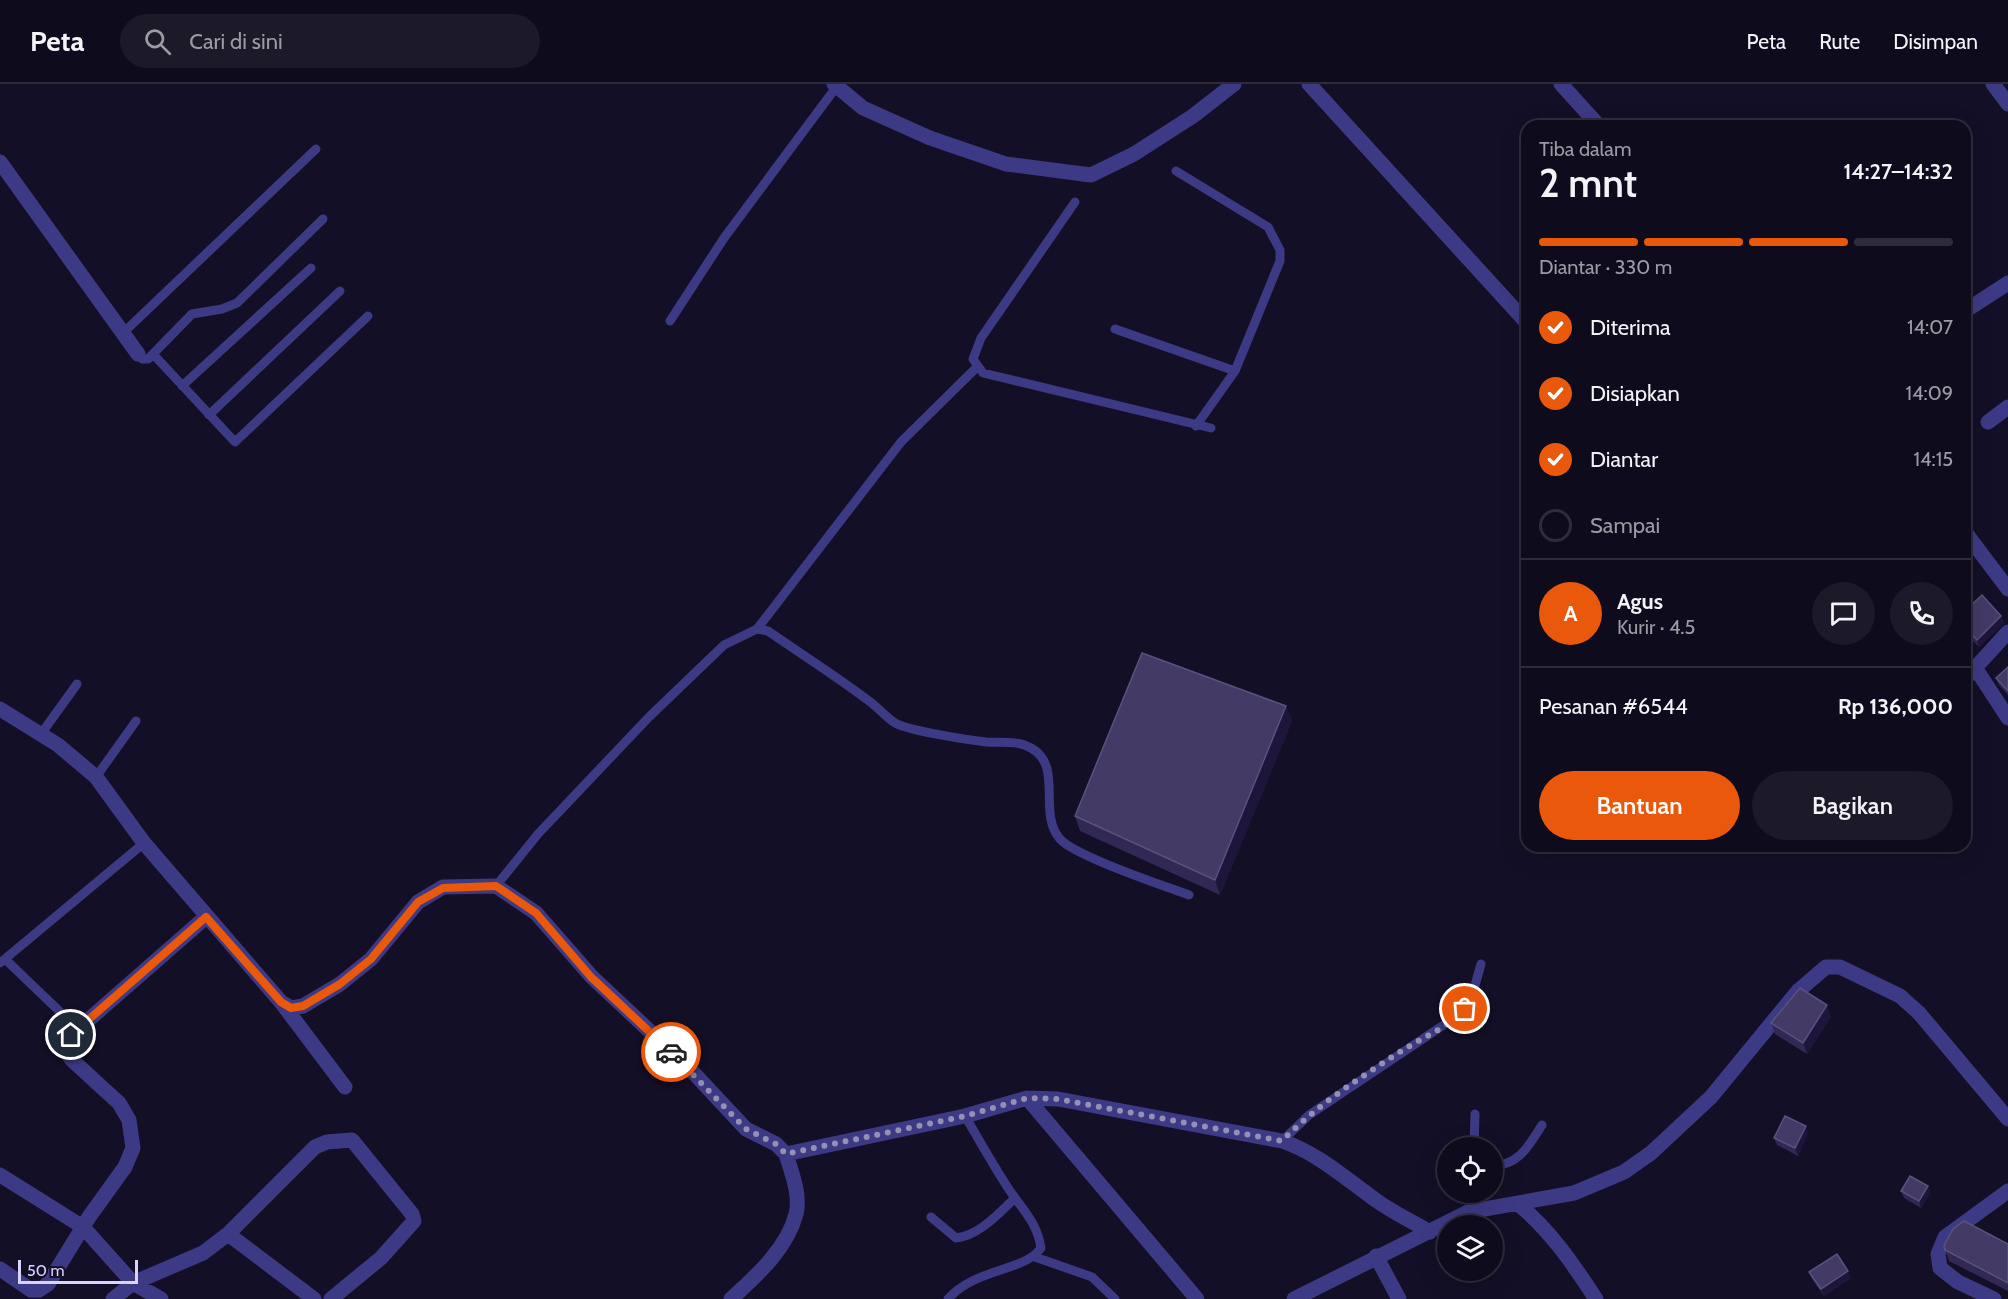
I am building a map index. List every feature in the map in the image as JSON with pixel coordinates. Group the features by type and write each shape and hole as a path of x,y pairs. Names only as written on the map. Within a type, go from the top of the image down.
{"street":[{"path":"836,85 863,108 930,138 1006,164 1091,175 1134,154 1193,116 1234,84"},
{"path":"1310,84 1521,316"},
{"path":"1561,84 1594,120"},
{"path":"1993,84 2008,104"},
{"path":"0,162 123,333 146,354"},
{"path":"1971,307 2008,283"},
{"path":"1988,422 2008,407"},
{"path":"1971,540 2008,589"},
{"path":"2008,632 1971,674 2008,718"},
{"path":"0,709 41,734 96,777 144,843 281,1002 345,1087"},
{"path":"281,1002 291,1008 303,1006 340,984 371,959 418,902 443,888 496,886 536,913 591,977 689,1068 746,1129 776,1144 786,1154 796,1194 796,1214 774,1258 731,1299"},
{"path":"0,1269 31,1290 39,1290 56,1274 83,1227 125,1167 133,1148 129,1119 118,1102 72,1060 65,1050 66,1042 206,917"},
{"path":"1294,1299 1377,1256 1478,1209 1574,1193 1602,1183 1651,1153 1711,1097 1798,991 1826,967 1840,967 1900,996 1919,1013 2008,1119"},
{"path":"786,1154 965,1116 1028,1098 1058,1099 1282,1141 1300,1147 1325,1162 1380,1203 1430,1232"},
{"path":"1028,1098 1197,1299"},
{"path":"113,1299 133,1283 202,1253 228,1234 315,1147 327,1142 352,1140 412,1214 414,1221 381,1258 331,1299"},
{"path":"0,1174 83,1227 133,1283 160,1299"},
{"path":"1994,1299 1958,1282 1941,1268 1938,1254 1946,1237 2008,1191"},
{"path":"1518,1204 1535,1218 1567,1255 1596,1299"},
{"path":"228,1234 314,1299"},
{"path":"1377,1256 1399,1299"}],"lane":[{"path":"670,321 724,238 836,85"},
{"path":"123,333 316,149"},
{"path":"1176,171 1268,227 1280,250 1280,261 1235,371 1196,426"},
{"path":"1075,202 981,338 973,359 977,367 983,372 1211,428"},
{"path":"323,219 237,303 222,309 192,314 146,354 182,386 235,442 368,316"},
{"path":"182,386 312,268"},
{"path":"209,415 340,291"},
{"path":"1114,329 1235,371"},
{"path":"496,886 538,834 648,717 724,645 757,629 901,442 977,367"},
{"path":"757,629 768,631 869,701 897,724 986,742 1013,742 1031,748 1045,761 1048,772 1051,818 1059,838 1095,858 1189,895"},
{"path":"41,734 77,684"},
{"path":"96,777 136,721"},
{"path":"78,1029 3,962 144,843"},
{"path":"1282,1141 1317,1109 1460,1014 1474,989 1481,964"},
{"path":"1474,1137 1475,1114"},
{"path":"931,1217 956,1238 964,1238 991,1220 1015,1198 965,1116"},
{"path":"1503,1165 1523,1154 1542,1125"},
{"path":"1009,1190 1029,1215 1039,1236 1041,1248 1035,1257"},
{"path":"1478,1209 1479,1203"},
{"path":"948,1299 975,1277 1035,1257 1092,1277 1114,1299"}],"building":[{"path":"1982,595 2001,616 1977,640 1971,634 1971,605"},
{"path":"1142,653 1286,706 1215,880 1075,816"},
{"path":"2008,667 2008,691 1996,678"},
{"path":"1800,988 1827,1005 1803,1043 1771,1023"},
{"path":"1785,1116 1806,1126 1795,1148 1774,1138"},
{"path":"1910,1176 1928,1186 1919,1201 1901,1191"},
{"path":"1964,1221 2008,1244 2008,1283 1945,1250 1944,1246 1953,1229"},
{"path":"1837,1254 1848,1271 1821,1289 1809,1272"}],"way so far":[{"path":"671,1052 746,1129 776,1144 786,1154 965,1116 1028,1098 1058,1099 1282,1141 1309,1115 1404,1049 1450,1022 1465,1009"}],"route":[{"path":"71,1035 206,917 281,1002 291,1008 303,1006 340,984 371,959 418,902 443,888 496,886 536,913 591,977 671,1052"}]}
